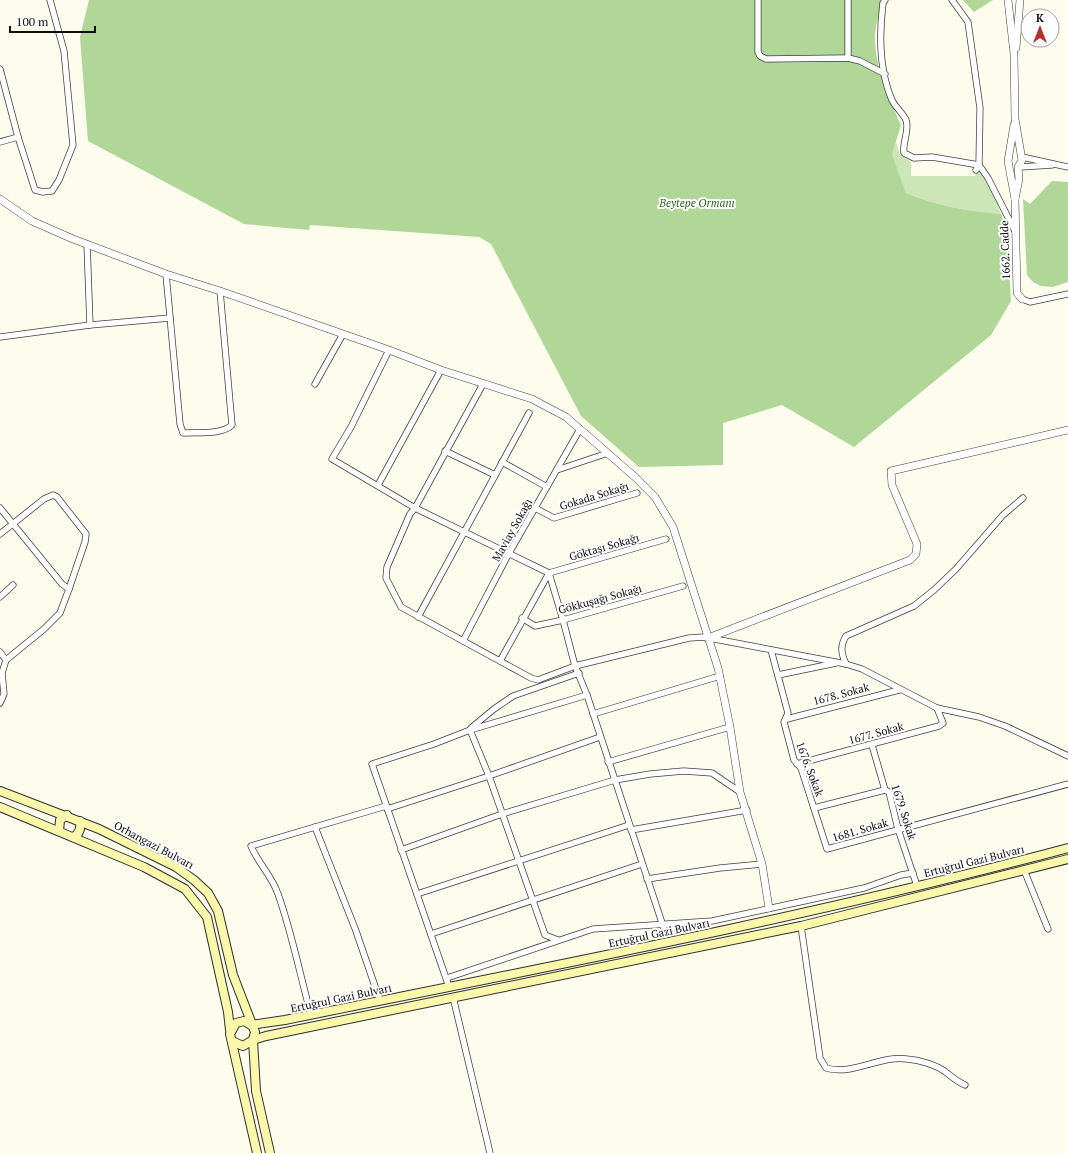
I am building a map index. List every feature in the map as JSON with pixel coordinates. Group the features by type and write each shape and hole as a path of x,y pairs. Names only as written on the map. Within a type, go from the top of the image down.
{"main road":[{"name":"Orhangazi Bulvarı","path":"0,790 80,820 176,867 194,880 208,893 218,911 233,975 251,1025 255,1032 253,1040 256,1091 270,1153"},
{"name":"Orhangazi Bulvarı","path":"0,807 172,880 186,889 197,902 207,917 228,1012 232,1042 258,1153"},
{"path":"59,831 60,820 67,815"},
{"path":"73,837 76,836 80,829 80,820"},
{"name":"Ertuğrul Gazi Bulvarı","path":"251,1025 311,1015 681,940 917,886 1068,848"},
{"name":"Ertuğrul Gazi Bulvarı","path":"253,1040 453,997 801,926 1068,859"},
{"path":"230,1030 236,1023 244,1021 251,1025"},
{"path":"232,1042 243,1046 253,1040"}],"street":[{"path":"0,69 18,137 35,190 43,192 52,191 59,180 73,145 64,51 50,0"},
{"path":"758,0 758,52 760,56 766,59 848,58 885,74"},
{"path":"848,0 848,58"},
{"path":"885,0 883,3 880,42 885,74 892,100 906,120 907,126 902,145 904,153 914,158 932,157 978,168 988,178 1015,231"},
{"path":"952,0 968,22 980,108 978,168"},
{"name":"1662. Cadde","path":"1008,0 1014,54 1015,119 1022,157 1022,162 1019,167 1019,179 1015,199 1017,293 1022,299"},
{"name":"1662. Cadde","path":"1014,54 1017,42 1020,0"},
{"name":"1662. Cadde","path":"1015,119 1008,161 1012,191 1015,199"},
{"path":"0,142 18,137"},
{"path":"1009,156 1016,153 1022,157 1052,165 1068,167"},
{"path":"1009,165 1014,168 1052,165"},
{"path":"0,199 32,221 166,274 220,291 389,350 441,370 532,399 566,417 656,497 669,520 720,676 740,792 747,810 762,864 769,908"},
{"path":"87,244 90,325"},
{"path":"166,274 181,430 184,433 228,429 232,425 220,291"},
{"path":"1055,297 1068,290"},
{"path":"1022,299 1030,302 1068,294"},
{"path":"0,337 90,325 170,318"},
{"path":"315,384 343,334"},
{"path":"389,350 351,427 332,460 378,485 415,508 549,574 564,620 575,666 587,695 666,934"},
{"path":"378,485 441,370"},
{"path":"483,384 415,508 410,514 387,567 386,578 401,607 531,678 538,680 575,666 689,638 708,638 843,663 862,669 899,690 937,708 979,717 1006,726 1068,756"},
{"path":"418,616 528,413"},
{"name":"Maviay Sokağı","path":"463,641 508,555 580,429"},
{"path":"708,638 910,560 916,554 917,544 892,485 891,471 1068,430"},
{"path":"446,450 494,475"},
{"path":"557,470 608,453"},
{"path":"502,462 547,487"},
{"name":"Gokada Sokağı","path":"535,508 554,518 637,493"},
{"path":"0,534 44,499 53,495 57,497 86,534 86,542 60,612 44,630 6,660 2,673 4,694 0,703"},
{"path":"843,663 841,652 842,642 846,636 914,606 934,590 956,569 1003,515 1023,498"},
{"path":"0,508 62,584 68,589"},
{"name":"Göktaşı Sokağı","path":"549,574 666,539"},
{"path":"500,661 522,618 549,574"},
{"path":"0,597 13,585"},
{"name":"Gökkuşağı Sokağı","path":"522,618 535,626 564,620 683,586"},
{"name":"1676. Sokak","path":"771,650 788,713 787,719 784,722 794,760 801,768 827,849"},
{"path":"0,652 6,660"},
{"path":"778,675 843,663"},
{"path":"470,730 494,709 513,696 579,673"},
{"path":"593,714 720,676"},
{"name":"1678. Sokak","path":"787,719 899,690"},
{"path":"449,987 372,764 434,744 470,730 587,695"},
{"name":"1677. Sokak","path":"798,764 940,726 943,724 937,708"},
{"path":"608,762 730,727"},
{"path":"470,730 489,776 544,935 558,940"},
{"path":"311,1015 278,893 268,872 254,855 251,846 489,776 600,736"},
{"name":"1679. Sokak","path":"872,745 886,790 889,792 898,829 917,886"},
{"path":"401,850 502,814 615,780 650,774 684,771 712,773 740,792"},
{"name":"1681. Sokak","path":"827,849 1068,784"},
{"path":"814,808 886,790"},
{"path":"417,894 630,828 747,810"},
{"path":"315,827 356,930 380,1001"},
{"path":"431,934 642,864"},
{"path":"647,879 726,867 762,864"},
{"path":"1024,870 1048,929"},
{"path":"447,978 593,929 712,921 864,888 901,875 913,873"},
{"path":"801,926 820,1058 826,1068 847,1070 889,1060 906,1058 925,1062 965,1085"},
{"path":"666,934 681,940"},
{"path":"657,945 666,934"},
{"path":"453,997 490,1153"}],"green space":[{"name":"Beytepe Ormanı","path":"89,0 882,0 875,37 877,60 880,72 901,125 892,154 906,193 917,198 952,207 1001,214 1007,229 1011,301 991,335 854,447 782,405 723,423 723,465 639,467 581,416 491,244 479,237 310,225 309,230 244,224 88,141 80,37"},
{"path":"963,0 993,0 974,12"},
{"path":"896,142 900,155 911,162 911,176 975,176 977,171 983,173 993,192 1001,214 952,207 917,198 906,193 892,154"},
{"path":"1052,181 1068,182 1068,282 1053,287 1041,286 1033,282 1027,275 1023,199 1030,204"}]}
